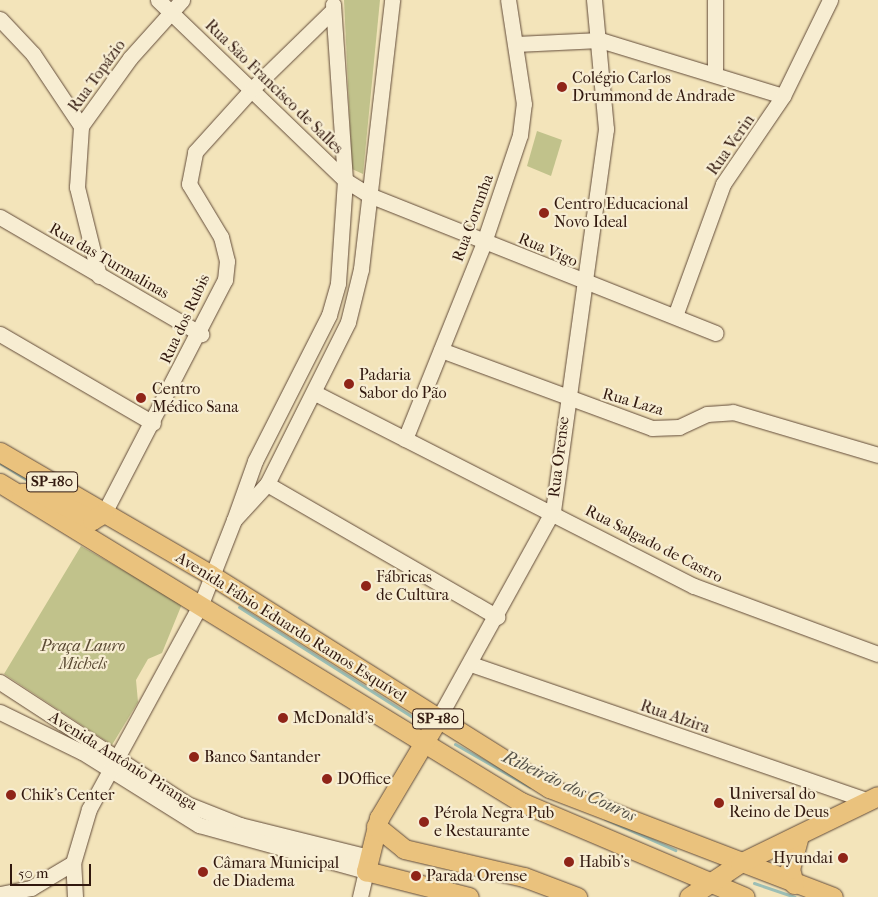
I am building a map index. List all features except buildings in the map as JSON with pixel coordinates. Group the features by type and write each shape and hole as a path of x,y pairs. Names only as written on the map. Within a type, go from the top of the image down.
{"main road":[{"name":"Avenida Fábio Eduardo Ramos Esquível","path":"0,452 211,575 549,788 794,884 833,897"},
{"name":"Avenida Fábio Eduardo Ramos Esquível","path":"0,483 201,604 423,744 552,817 725,892"},
{"path":"17,493 40,493 92,520 104,513"},
{"name":"Rua Orense","path":"368,864 376,826 438,719"},
{"path":"725,892 740,863 836,820 852,820 875,802"},
{"path":"376,826 404,849 524,877 578,897"},
{"path":"794,884 791,863 799,836"},
{"path":"689,897 725,892 736,880 740,863"},
{"name":"Avenida Antônio Piranga","path":"368,864 469,897"}],"street":[{"name":"Rua São Francisco de Salles","path":"158,0 345,180 369,195"},
{"name":"Rua Topázio","path":"100,276 77,187 81,126 130,58 182,0"},
{"path":"234,520 267,484 315,393 355,299 392,0"},
{"name":"Rua Corunha","path":"405,439 484,242 523,119 516,44 508,0"},
{"name":"Rua Orense","path":"438,719 497,617 552,511 567,400 586,284 606,129 600,40 594,0"},
{"path":"714,72 715,0"},
{"name":"Rua Verin","path":"675,316 723,184 783,96 830,0"},
{"path":"75,897 73,863 89,809 201,604 258,455 329,316 341,264 345,180 333,5"},
{"name":"Rua dos Rubis","path":"104,513 200,334 225,280 227,261 215,224 189,184 190,164 252,89 333,5"},
{"path":"1,21 32,54 81,126"},
{"path":"516,44 600,40 714,72 783,96"},
{"name":"Rua Vigo","path":"369,195 586,284 716,333"},
{"name":"Rua das Turmalinas","path":"0,217 200,334"},
{"path":"0,334 153,423"},
{"name":"Rua Laza","path":"441,350 567,400 665,429 707,414 733,412 878,455"},
{"name":"Rua Salgado de Castro","path":"315,393 552,511 694,586 878,654"},
{"path":"258,455 276,464"},
{"path":"267,484 497,617"},
{"name":"Rua Alzira","path":"471,664 875,802"},
{"name":"Avenida Antônio Piranga","path":"0,682 113,764 209,828 368,864"},
{"path":"0,712 113,764"},
{"path":"0,894 31,888 73,863"},
{"path":"360,897 368,864"}],"green space":[{"path":"344,0 380,0 363,174 352,169"},
{"path":"537,131 562,140 551,176 527,166"},
{"name":"Praça Lauro Michels","path":"81,546 182,604 162,653 148,659 136,680 138,702 112,745 4,674"}],"waterway":[{"path":"0,463 31,482"},
{"path":"239,607 412,717"},
{"name":"Ribeirão dos Couros","path":"455,744 530,787"},
{"name":"Ribeirão dos Couros","path":"605,819 675,850"},
{"name":"Ribeirão dos Couros","path":"754,883 795,897"}],"place":[{"name":"Colégio Carlos Drummond de Andrade","path":"562,87"},
{"name":"Centro Educacional Novo Ideal","path":"544,213"},
{"name":"Padaria Sabor do Pão","path":"349,384"},
{"name":"Centro Médico Sana","path":"141,398"},
{"name":"Fábricas de Cultura","path":"366,586"},
{"name":"McDonald's","path":"283,718"},
{"name":"Banco Santander","path":"194,757"},
{"name":"DOffice","path":"327,779"},
{"name":"Chik's Center","path":"11,795"},
{"name":"Universal do Reino de Deus","path":"719,803"},
{"name":"Pérola Negra Pub e Restaurante","path":"424,822"},
{"name":"Hyundai","path":"843,858"},
{"name":"Habib's","path":"569,862"},
{"name":"Câmara Municipal de Diadema","path":"203,872"},
{"name":"Parada Orense","path":"416,876"}]}
